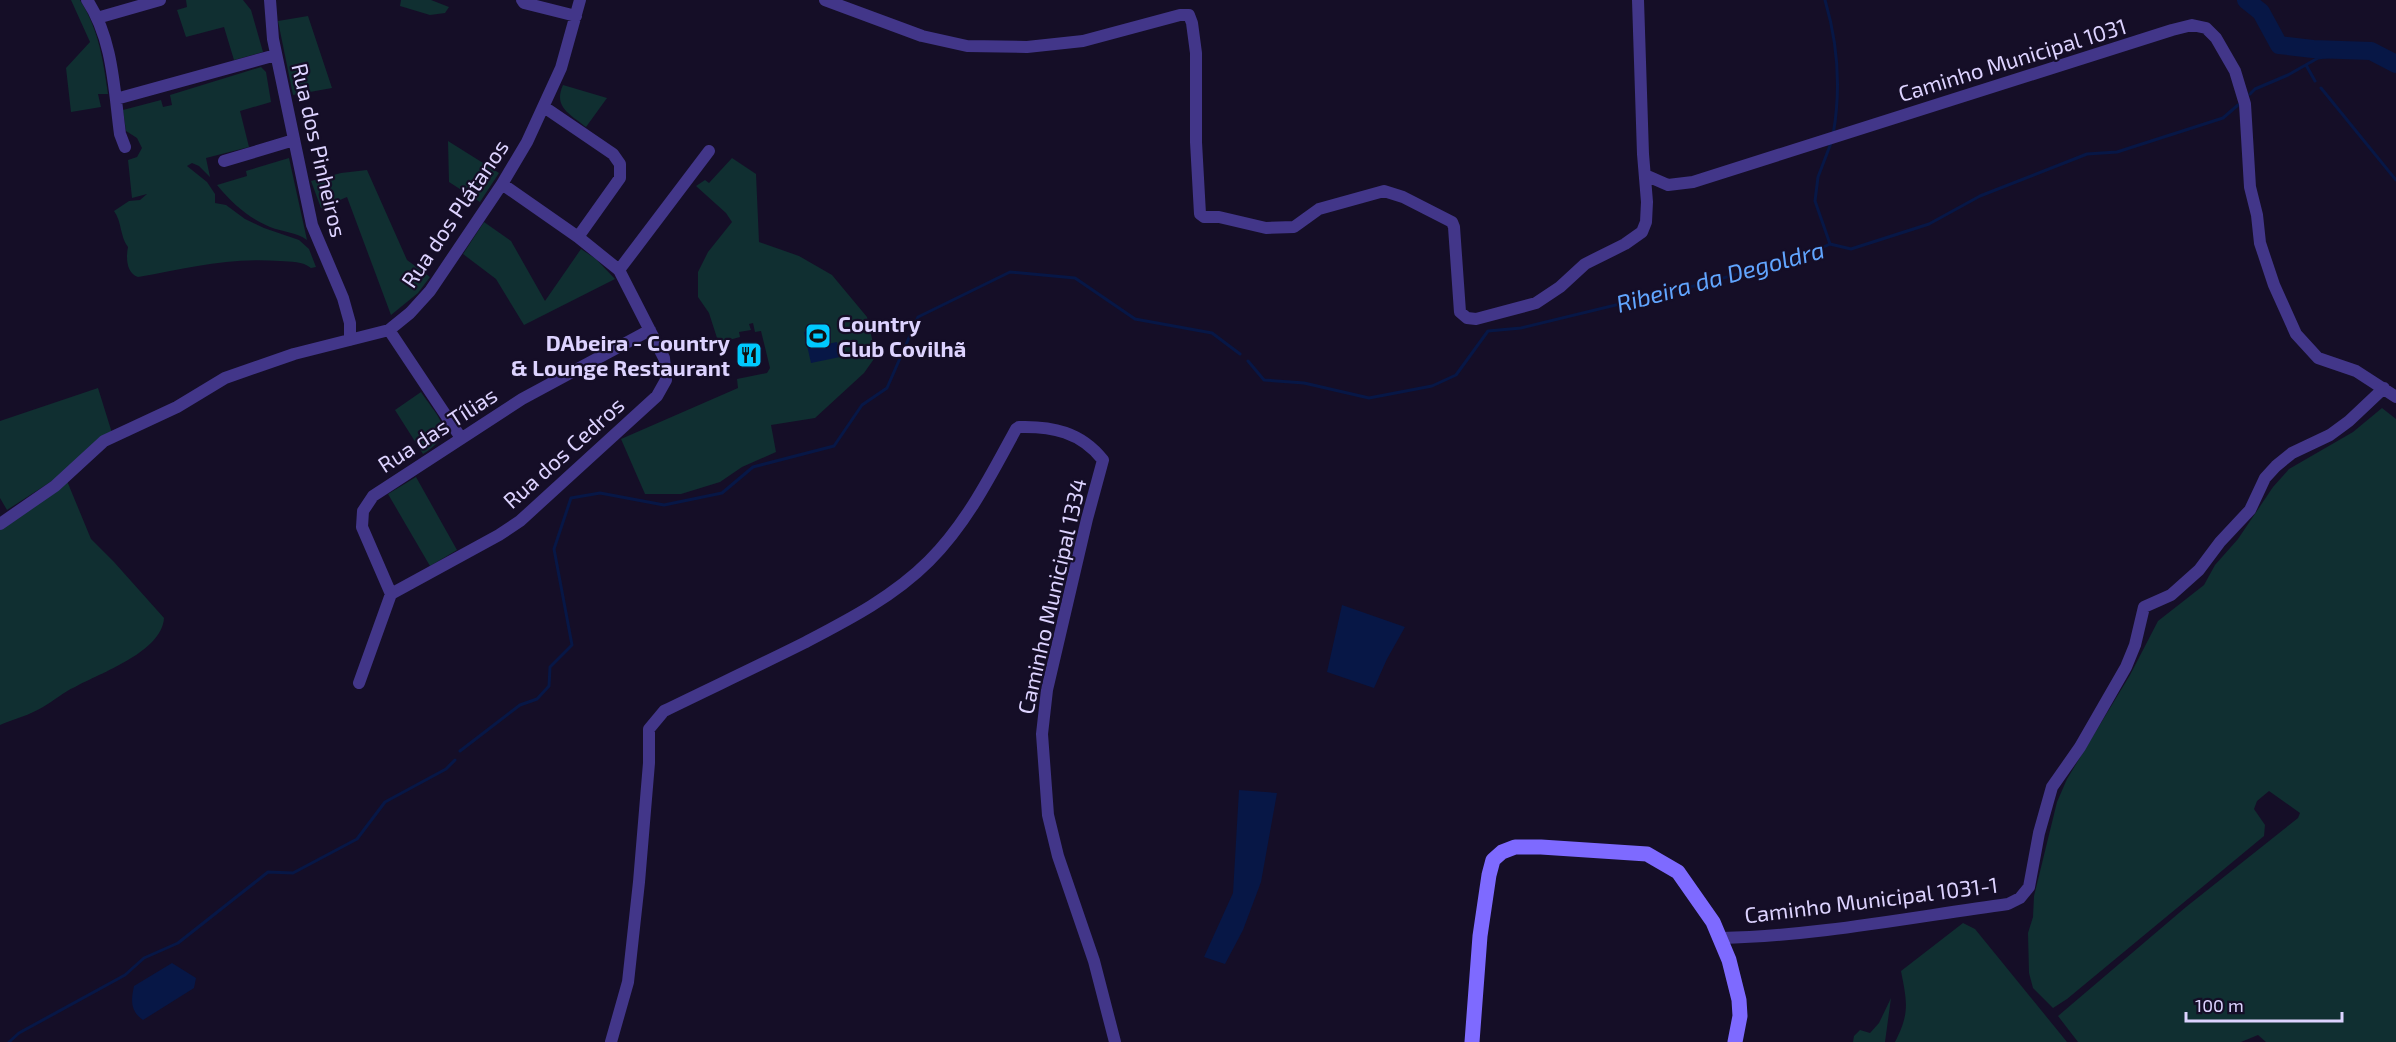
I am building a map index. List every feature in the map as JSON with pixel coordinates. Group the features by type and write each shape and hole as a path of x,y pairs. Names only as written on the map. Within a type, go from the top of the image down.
{"main road":[{"path":"1472,1042 1485,899 1493,860 1502,852 1515,847 1647,854 1678,872 1701,903 1721,938 1737,985 1740,1016 1735,1042"}],"street":[{"path":"87,0 97,18 107,45 120,134 125,147"},
{"path":"97,18 160,0"},
{"name":"Rua dos Pinheiros","path":"270,0 270,22 276,55 312,225 343,298 350,323 350,340"},
{"path":"522,0 524,3 576,16"},
{"name":"Rua dos Plátanos","path":"0,524 55,486 104,441 177,407 237,373 294,354 389,330 410,313 430,291 502,184 544,107 561,68 580,0"},
{"path":"825,0 922,36 967,46 1027,47 1083,41 1180,15 1189,15 1196,53 1196,142 1200,214 1204,217 1219,217 1266,228 1294,227 1320,209 1380,191 1400,196 1452,222 1460,312 1467,318 1476,319 1536,303 1560,287 1585,264 1635,238 1642,232 1647,222 1638,0"},
{"name":"Caminho Municipal 1031","path":"1645,176 1668,185 1693,182 2172,30 2202,25 2211,32 2226,54 2242,90 2245,104 2250,187 2257,215 2260,243 2289,322 2296,334 2318,358 2356,371 2396,397"},
{"path":"116,99 276,55"},
{"path":"544,107 613,154 620,164 620,178 578,237"},
{"path":"224,161 294,140"},
{"path":"619,270 709,151"},
{"name":"Rua dos Cedros","path":"391,594 499,535 520,521 657,396 664,386 667,373 664,358 619,270 578,237 502,184"},
{"path":"389,330 460,438"},
{"name":"Rua das Tílias","path":"391,594 362,527 363,511 374,496 460,438 567,372 650,330"},
{"name":"Caminho Municipal 1031-1","path":"1721,938 1796,934 1913,919 2008,904 2020,898 2029,887 2039,832 2052,787 2080,747 2126,667 2136,645 2144,607 2171,595 2199,570 2220,542 2250,510 2265,478 2276,466 2292,453 2330,435 2349,421 2384,388"},
{"name":"Caminho Municipal 1334","path":"611,1042 628,982 649,763 649,729 654,720 664,711 865,611 902,585 929,561 955,531 979,497 1019,427 1043,426 1065,431 1082,440 1103,460 1047,690 1042,734 1048,815 1058,856 1094,961 1115,1042"},
{"path":"359,683 391,594"}],"green space":[{"path":"71,0 80,0 92,23 102,57 108,94 98,94 101,107 71,112 66,68 90,42"},
{"path":"186,0 243,0 251,10 263,52 234,60 224,27 186,37 177,10 187,7"},
{"path":"401,0 431,0 449,7 445,13 430,15 400,6"},
{"path":"308,16 332,88 293,95 278,21"},
{"path":"261,67 266,72 271,102 240,111 249,147 206,158 210,177 199,166 192,163 187,166 207,182 215,194 215,203 226,205 245,219 264,228 299,240 309,249 316,267 311,268 293,262 261,260 208,264 138,277 134,275 129,268 128,247 114,211 129,201 140,200 147,194 132,198 128,160 137,157 142,148 137,138 126,131 123,110 161,100 163,107 172,105 170,95"},
{"path":"563,85 607,98 586,127 569,114 562,105 560,93"},
{"path":"448,141 499,173 480,202 449,182"},
{"path":"289,158 307,240 254,219 235,204 217,185 247,176 246,171"},
{"name":"Country Club Covilhã","path":"732,158 756,174 759,242 799,256 832,275 867,317 876,356 864,373 815,418 771,425 776,452 742,467 720,482 681,494 645,494 621,439 738,388 737,379 767,373 770,368 761,331 755,332 753,323 749,324 751,330 739,332 740,337 729,340 730,346 725,350 721,338 717,338 709,313 698,297 698,272 708,252 732,222 726,213 696,186 705,180 709,183"},
{"path":"367,170 407,260 430,277 418,293 391,315 347,197 321,208 311,181 341,173"},
{"path":"484,222 511,241 545,301 581,249 596,259 615,279 524,325 496,279 463,254"},
{"path":"98,388 112,433 58,477 7,510 0,498 0,421"},
{"path":"421,392 442,425 440,439 423,454 395,410"},
{"path":"2382,408 2396,419 2396,1042 2266,1042 2258,1035 2241,1042 2078,1042 2058,1016 2186,907 2298,818 2300,813 2269,791 2257,801 2254,809 2265,825 2264,836 2067,999 2053,1008 2033,988 2029,973 2028,933 2033,917 2034,896 2057,802 2067,779 2130,675 2158,621 2204,585 2215,565 2238,539 2273,487 2289,469 2353,432"},
{"path":"416,477 457,550 430,566 388,494"},
{"path":"67,481 91,539 164,618 161,630 142,651 128,660 71,689 38,710 0,725 0,530"},
{"path":"1963,923 1975,929 2067,1042 1895,1042 1903,1023 1906,1007 1901,971"},
{"path":"1891,998 1885,1042 1853,1042 1854,1036 1860,1030 1870,1033 1879,1023"}],"water":[{"path":"820,329 822,345 837,342 840,357 811,363 804,332"},
{"path":"1342,605 1405,627 1374,688 1327,672"},
{"path":"1239,790 1277,793 1261,882 1243,930 1225,964 1204,957 1233,893"},
{"path":"172,963 196,978 194,988 143,1020 132,1005 134,986"}],"waterway":[{"path":"1825,0 1833,33 1837,67 1837,101 1833,135"},
{"path":"2246,0 2261,12 2279,45 2371,51 2396,64"},
{"name":"Ribeira da Degoldra","path":"2250,94 2255,89 2288,75 2318,58 2371,51"},
{"path":"2306,65 2315,81"},
{"path":"2321,88 2396,180"},
{"name":"Ribeira da Degoldra","path":"1248,361 1264,380 1304,383 1369,398 1432,386 1456,375 1488,331 1521,328 1694,286 1804,256 1830,244 1851,249 1929,224 1980,196 2087,154 2117,152 2223,118 2238,105"},
{"path":"1830,244 1815,201 1818,177 1831,143"},
{"name":"Ribeira da Degoldra","path":"460,751 520,705 537,699 549,686 550,667 572,645 554,549 571,498 600,493 664,505 722,493 753,467 834,446 862,405 887,388 918,317 1010,272 1075,278 1135,319 1212,333 1240,354"},
{"name":"Ribeira da Degoldra","path":"9,1042 19,1033 125,975 144,958 178,943 268,872 293,873 357,839 385,802 446,769 455,760"}],"place":[{"name":"Country Club Covilhã","path":"818,336"},
{"name":"DAbeira - Country & Lounge Restaurant","path":"749,355"}]}
